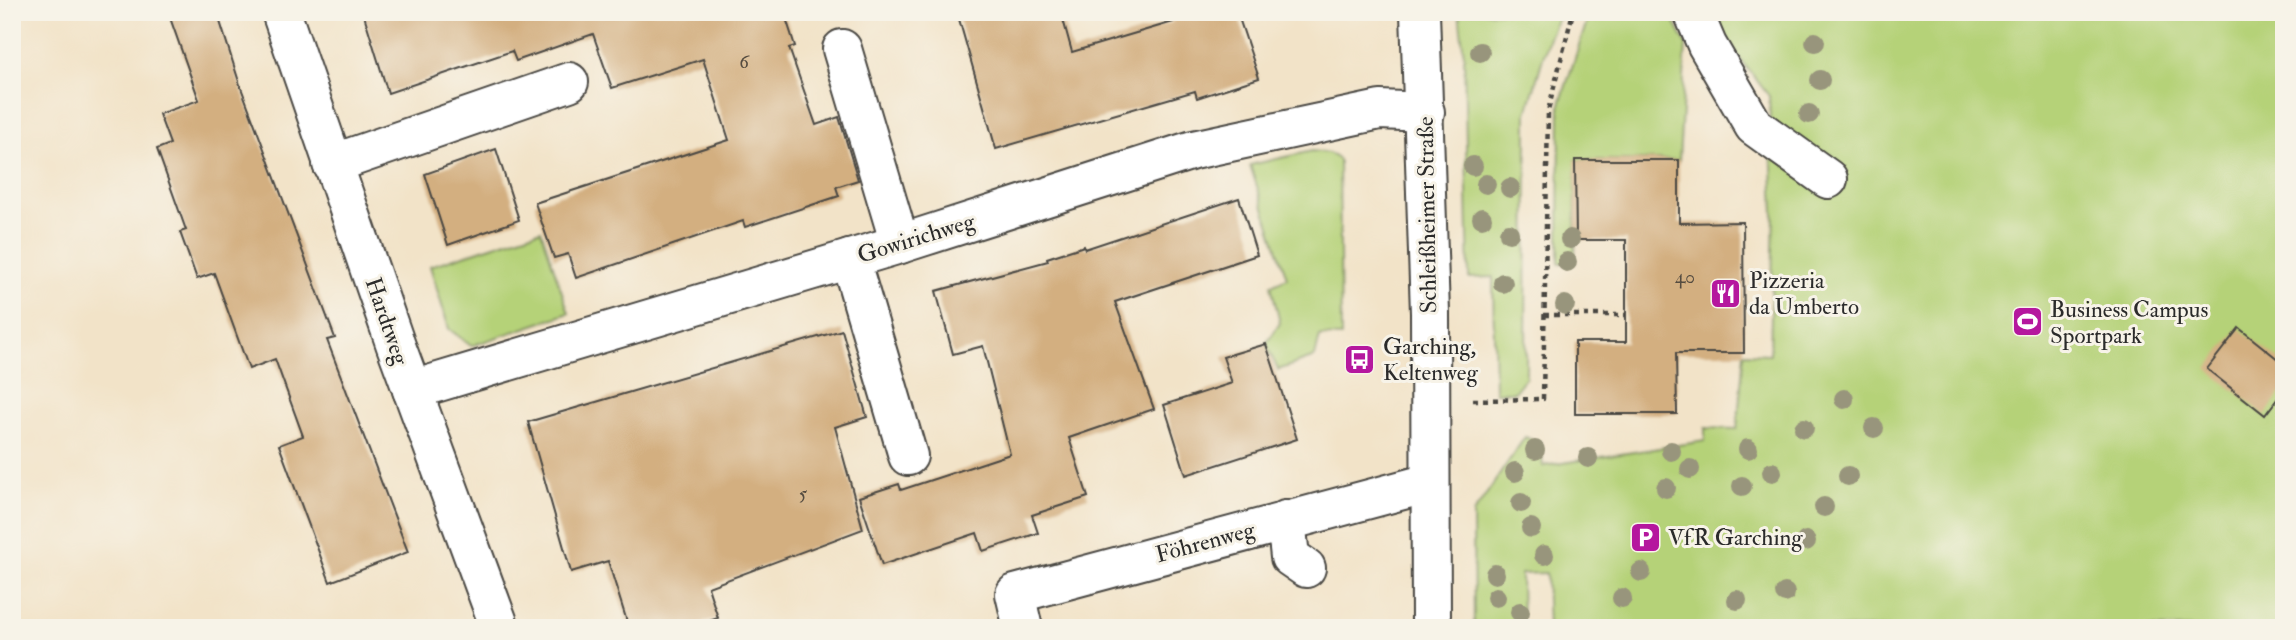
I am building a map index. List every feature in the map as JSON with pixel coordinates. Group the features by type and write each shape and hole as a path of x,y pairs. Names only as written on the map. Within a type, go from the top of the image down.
{"street":[{"name":"Hardtweg","path":"281,12 412,390 500,628"},
{"name":"Schleißheimer Straße","path":"1420,12 1430,401 1430,628"},
{"path":"1693,12 1707,45 1754,126 1828,179"},
{"path":"842,49 900,244"},
{"path":"332,163 569,82"},
{"name":"Gowirichweg","path":"412,390 900,244 1193,150 1380,110 1424,112"},
{"path":"850,259 908,456"},
{"name":"Föhrenweg","path":"1023,628 1015,594 1429,483"},
{"path":"1286,520 1290,557 1306,568"}],"path":[{"path":"1430,401 1543,399 1548,111 1573,12"},
{"path":"1544,314 1626,315"}],"green space":[{"path":"1459,12 1561,12 1549,37 1527,113 1526,377 1514,392 1495,392 1493,277 1469,278 1464,56"},
{"path":"1590,12 1669,12 1686,44 1679,160 1576,160 1575,263 1559,263 1560,104"},
{"name":"Business Campus Sportpark","path":"1709,12 2284,12 2284,628 1548,628 1546,573 1521,574 1522,628 1474,628 1473,514 1525,437 1540,442 1543,466 1705,441 1705,428 1737,429 1744,353 1770,354 1774,213 1769,96 1716,28"},
{"path":"1312,151 1329,153 1339,160 1341,337 1320,336 1315,357 1278,370 1266,344 1280,323 1271,285 1287,278 1250,165"},
{"path":"541,230 569,313 471,346 449,329 430,266"}],"building":[{"path":"168,12 217,12 240,85 335,338 327,340 408,552 330,582 279,445 303,436 275,359 249,369 214,273 197,279 180,232 186,230 157,149 170,144 159,114 199,100"},
{"path":"363,12 784,12 795,46 789,48 816,125 839,117 858,180 836,187 839,196 745,227 743,221 576,278 568,254 554,258 535,203 729,140 703,59 612,88 593,34 516,61 512,51 388,93"},
{"path":"957,12 1061,12 1072,52 1173,22 1169,12 1237,12 1259,78 1197,98 1195,91 996,149"},
{"path":"496,149 519,220 448,245 425,174"},
{"path":"1575,160 1679,160 1679,223 1743,222 1744,353 1676,353 1677,414 1575,414 1575,342 1626,342 1626,240 1576,240"},
{"path":"1239,198 1257,255 1115,302 1154,409 1069,438 1088,497 1032,515 1038,533 983,551 977,533 882,565 859,497 899,484 901,490 1010,454 983,346 953,354 936,291 1048,261 1047,258 1084,246 1085,249"},
{"path":"2239,328 2284,364 2284,390 2265,415 2207,369"},
{"path":"842,330 867,417 835,427 863,529 708,587 718,618 690,628 629,628 608,561 571,572 528,422"},
{"path":"1266,344 1297,439 1186,475 1164,405 1232,383 1223,357"}],"place":[{"name":"Pizzeria da Umberto","path":"1726,293"},
{"name":"Business Campus Sportpark","path":"2027,322"},
{"name":"Garching, Keltenweg","path":"1360,359"},
{"name":"VfR Garching","path":"1645,537"}]}
